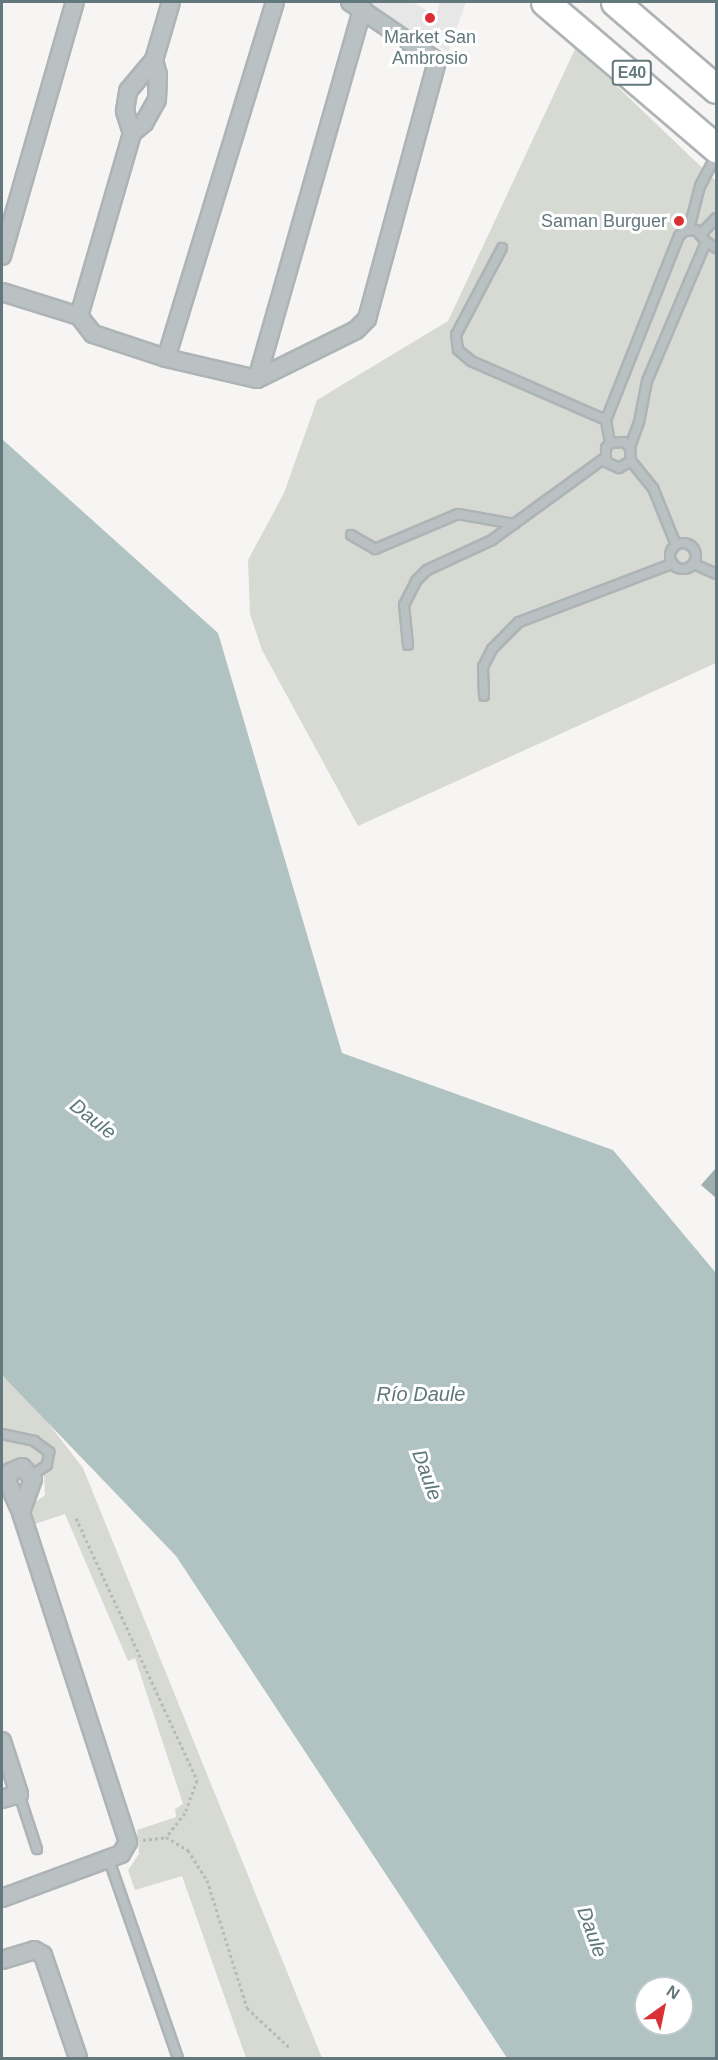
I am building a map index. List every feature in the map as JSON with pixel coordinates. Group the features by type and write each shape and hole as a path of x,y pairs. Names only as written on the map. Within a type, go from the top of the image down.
{"highway":[{"name":"E40","path":"545,2 717,148"},
{"name":"E40","path":"615,2 717,89"}],"street":[{"path":"2,256 75,2"},
{"path":"79,316 132,133 125,111 128,91 154,60 171,2"},
{"path":"166,358 275,2"},
{"path":"2,292 79,316 93,334 166,358 257,380 356,330 367,319 436,61 356,5 257,380"},
{"path":"132,133 144,123 157,99 158,75 154,60"},
{"path":"2,1898 109,1860 125,1851 128,1842 21,1512 7,1485 7,1476 22,1467 32,1475 33,1487 21,1512"},
{"path":"2,1741 19,1794 2,1799"},
{"path":"2,1960 29,1950 43,1954 78,2058"}],"lane":[{"path":"408,645 404,605 416,581 427,570 492,540 605,458 610,443 606,420 679,236 689,229 700,186 717,156"},
{"path":"676,545 653,488 631,461 630,447 656,355 704,238 717,218"},
{"path":"689,229 717,248"},
{"path":"502,248 456,335 458,350 471,361 606,420"},
{"path":"610,443 624,442 630,447"},
{"path":"605,458 619,468 631,461"},
{"path":"351,535 375,549 458,514 514,524"},
{"path":"672,564 670,553 676,545"},
{"path":"676,545 691,545 696,554 694,564"},
{"path":"484,696 483,667 502,636 519,622 672,564 683,570 694,564"},
{"path":"694,564 717,574"},
{"path":"2,1434 34,1441 49,1452 47,1465 32,1475"},
{"path":"19,1794 37,1849"},
{"path":"109,1860 178,2058"}],"path":[{"path":"76,1518 197,1780 185,1813 166,1837"},
{"path":"128,1842 166,1837 188,1850 207,1880 247,2008 289,2047"}],"shaded area":[{"path":"365,2 412,2 436,15 440,2 466,2 448,52"},
{"path":"576,47 716,181 716,663 358,826 262,650 250,614 248,560 284,493 317,400 448,321"},
{"path":"2,1376 25,1393 83,1468 322,2058 246,2058 182,1876 135,1890 128,1870 139,1854 137,1830 176,1817 175,1809 183,1804 135,1658 128,1661 65,1514 35,1524 30,1506 45,1495 44,1474 39,1467 17,1457 2,1465"}],"water":[{"name":"Río Daule","path":"2,439 218,633 342,1053 613,1150 716,1273 716,2058 507,2058 176,1556 2,1375"}],"building":[{"path":"716,1168 716,1198 701,1185"}],"place":[{"name":"Market San Ambrosio","path":"430,18"},
{"name":"Saman Burguer","path":"679,221"}],"water label":[{"name":"Daule","path":"93,1119"},
{"name":"Daule","path":"427,1475"},
{"name":"Daule","path":"592,1932"}]}
